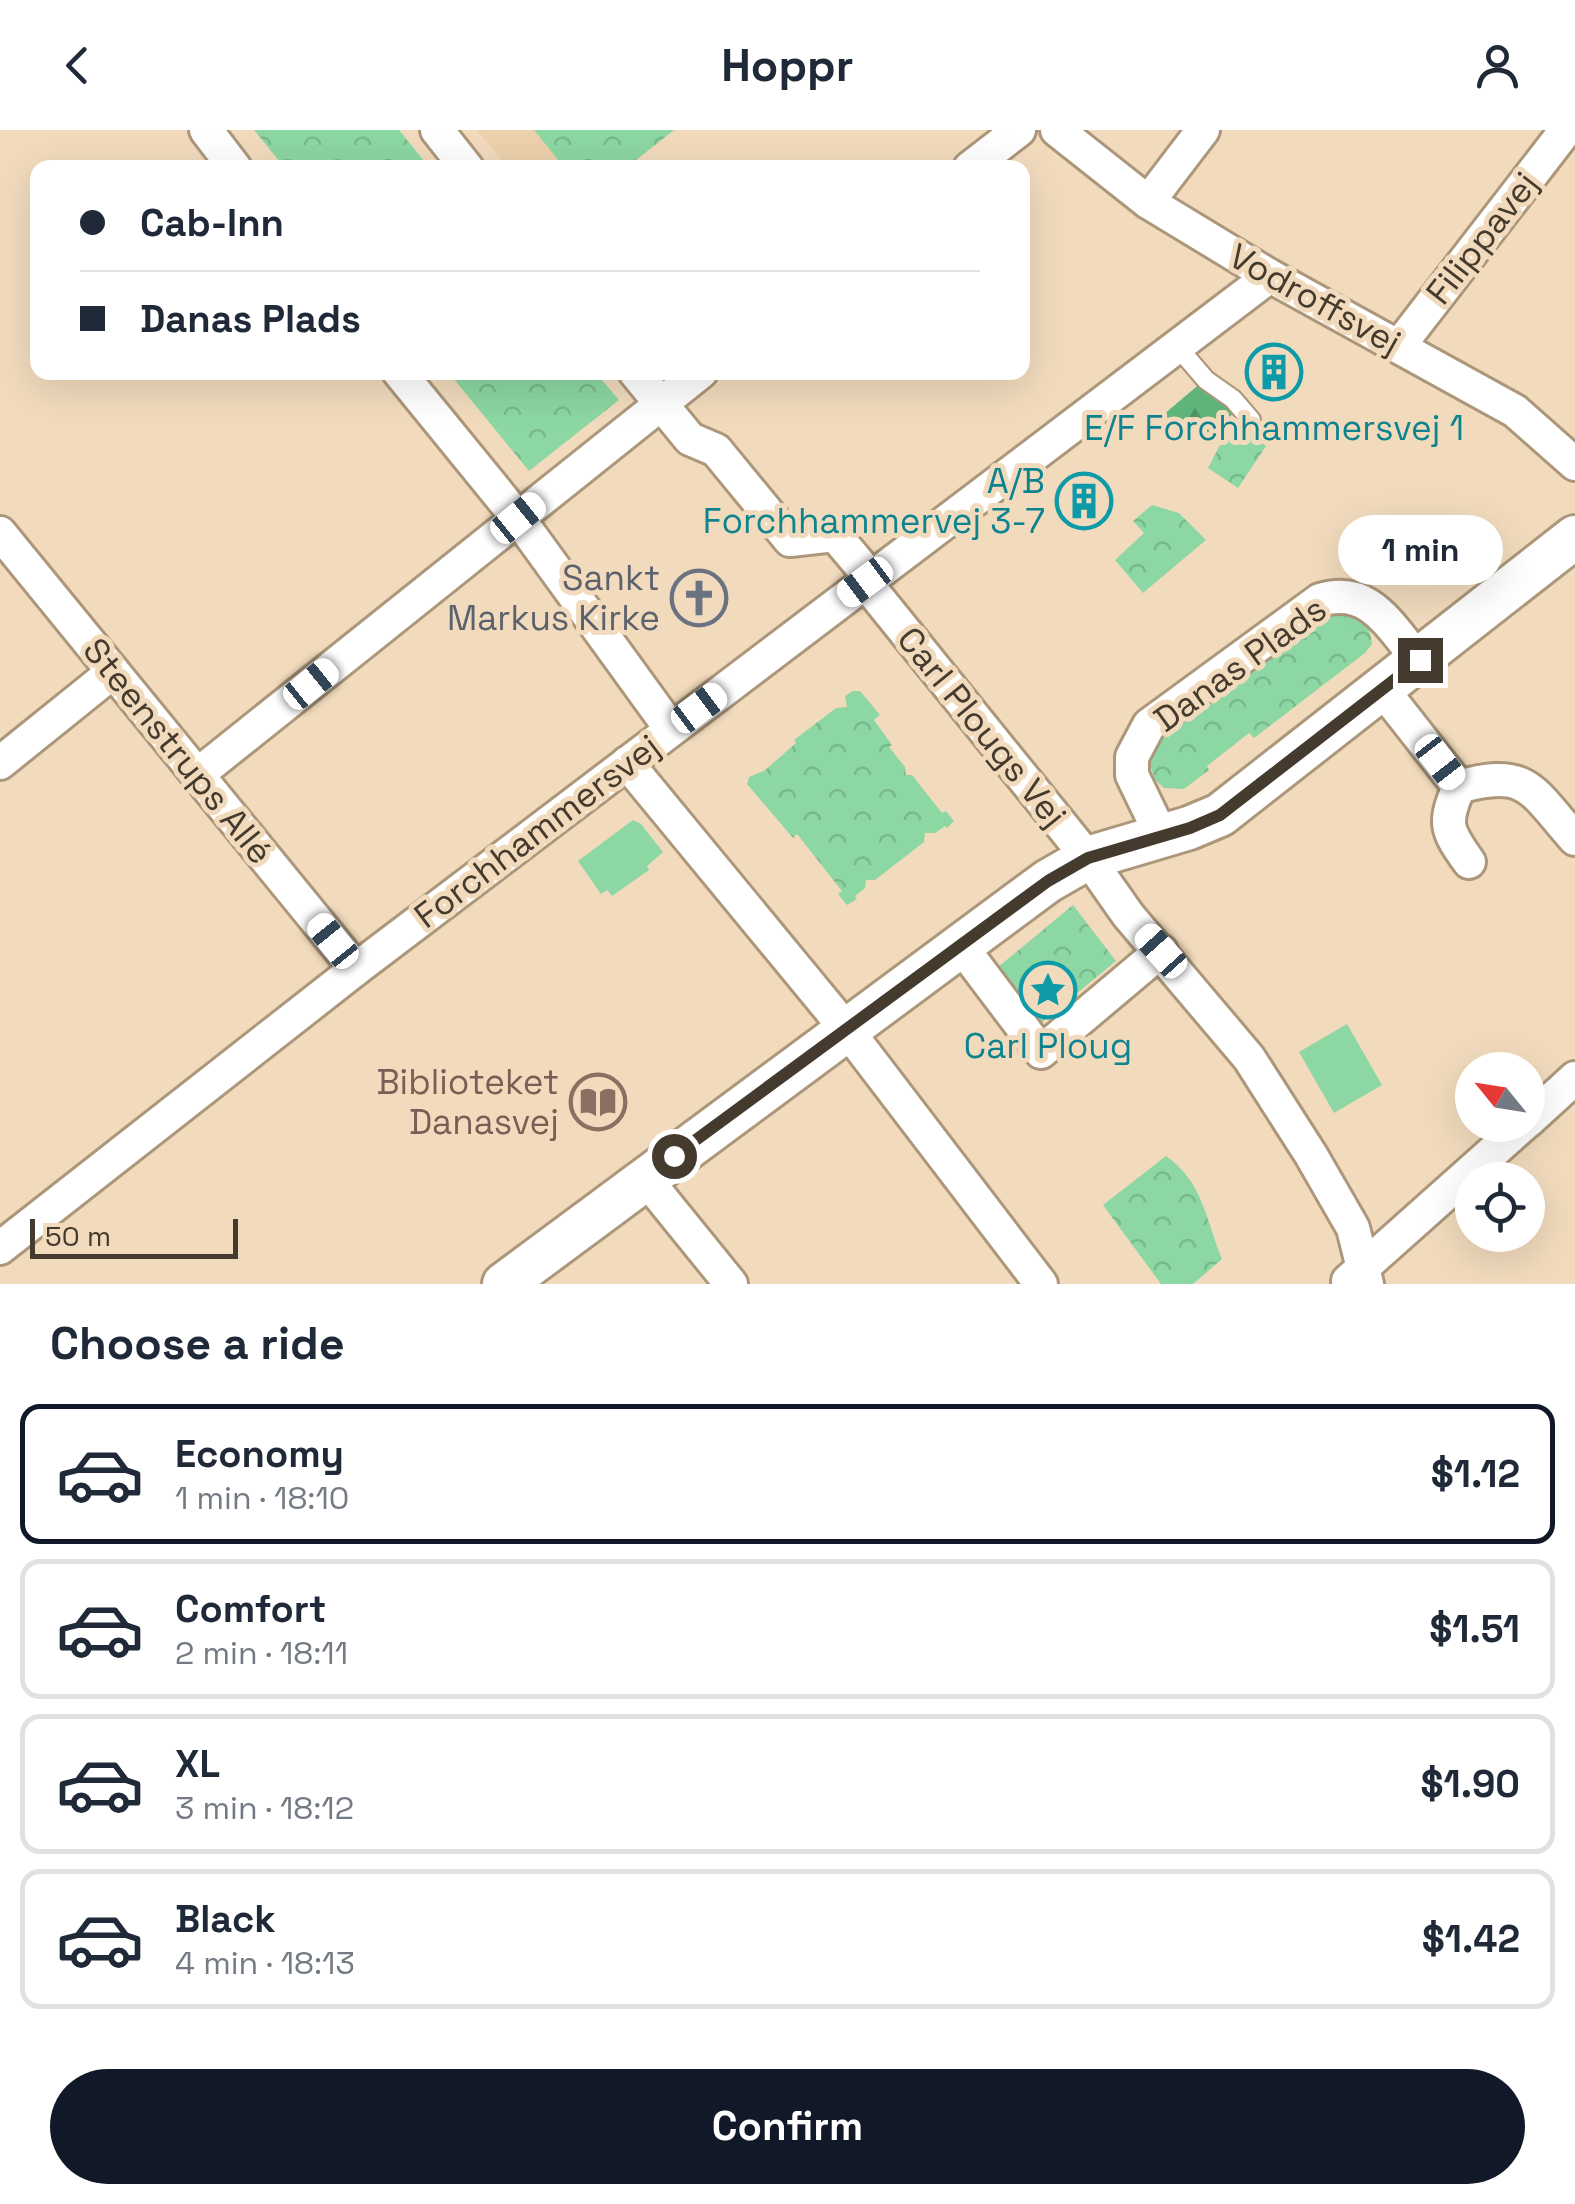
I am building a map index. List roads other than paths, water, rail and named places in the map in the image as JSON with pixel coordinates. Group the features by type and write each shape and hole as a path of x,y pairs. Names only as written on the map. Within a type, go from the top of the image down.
{"street":[{"path":"206,130 229,160"},
{"path":"437,130 461,160"},
{"path":"980,160 1019,130"},
{"name":"Vodroffsvej","path":"1057,130 1148,202 1270,276 1515,411 1575,464"},
{"path":"1148,202 1204,130"},
{"name":"Filippavej","path":"1399,346 1566,130"},
{"name":"Forchhammersvej","path":"0,1248 356,969 1270,276"},
{"path":"406,380 518,518 671,729"},
{"path":"641,380 660,403"},
{"path":"197,775 690,380"},
{"name":"Carl Plougs Vej","path":"660,403 690,439 716,450 790,540 836,535 1088,858 1128,915 1250,1058 1353,1228 1358,1279"},
{"name":"Steenstrups Allé","path":"0,533 356,969"},
{"path":"504,1284 1048,881 1088,858 1190,828 1220,815 1575,538"},
{"name":"Danas Plads","path":"1161,835 1132,775 1132,757 1149,725 1320,600 1337,594 1355,596 1368,604 1420,660"},
{"path":"0,763 113,672"},
{"path":"1382,689 1459,786"},
{"path":"627,762 846,1030 1041,1284"},
{"path":"1459,786 1489,778 1510,778 1526,785 1575,838"},
{"path":"1459,786 1448,814 1450,835 1469,862"},
{"path":"961,946 1041,1052 1161,951"},
{"path":"1545,1105 1575,1078"},
{"path":"1358,1279 1505,1142"},
{"path":"645,1178 731,1284"}],"lane":[{"path":"1176,345 1206,380 1233,399 1251,420"}],"place":[{"name":"E/F Forchhammersvej 1","path":"1274,372"},
{"name":"A/B Forchhammervej 3-7","path":"1084,501"},
{"name":"Sankt Markus Kirke","path":"699,598"},
{"name":"Carl Ploug","path":"1048,990"},
{"name":"Biblioteket Danasvej","path":"598,1102"}]}
